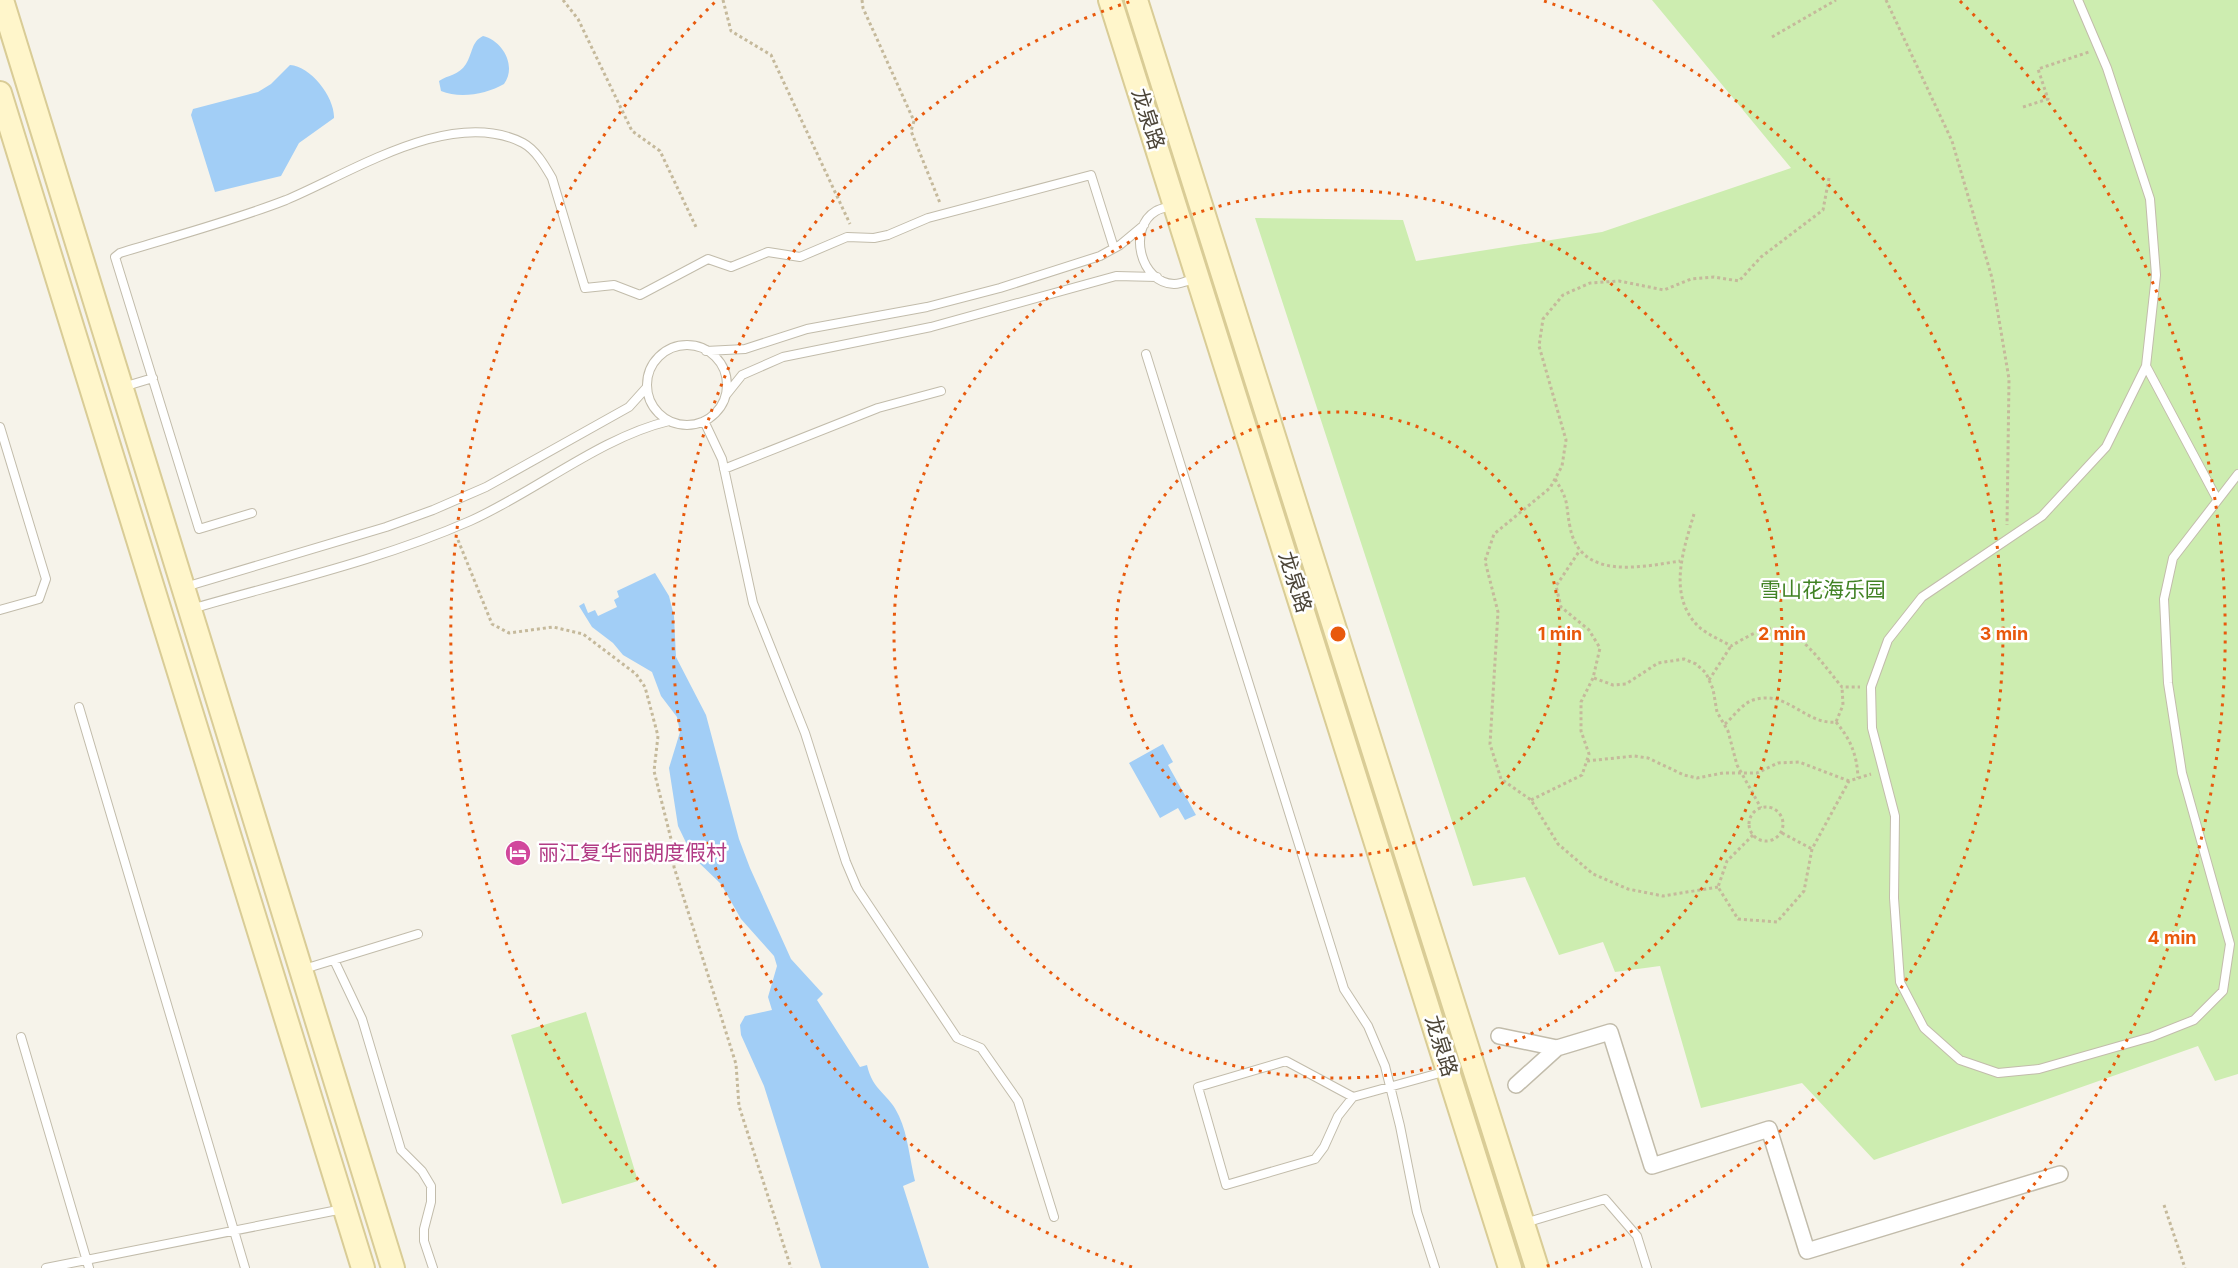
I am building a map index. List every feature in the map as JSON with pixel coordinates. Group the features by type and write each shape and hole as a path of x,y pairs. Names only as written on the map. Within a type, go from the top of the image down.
{"main road":[{"path":"2,0 393,1268"},
{"name":"龙泉路","path":"1110,0 1510,1268"},
{"name":"龙泉路","path":"1136,0 1536,1268"},
{"path":"0,93 363,1268"}],"street":[{"path":"1516,1085 1557,1048 1610,1032 1652,1166 1769,1129 1807,1251 2060,1174"},
{"path":"1499,1036 1557,1048"}],"lane":[{"path":"2078,0 2099,49 2150,200 2156,275 2146,366 2106,447 2042,516 2007,542 1922,597 1888,640 1870,687 1872,728 1895,816 1894,898 1900,982 1924,1028 1960,1060 1998,1073 2039,1070 2151,1037 2194,1020 2223,991 2230,945 2182,773 2168,683 2164,599 2173,558 2238,474"},
{"path":"252,513 199,529 116,257 120,253 271,205 393,151 455,135 482,132 524,143 544,164 558,193 585,288 614,285 640,295 708,259 731,267 768,252 800,257 847,237 888,235 945,214 1091,175 1114,249"},
{"path":"183,587 386,527 460,499 628,407 647,387 652,366 666,351 686,345 706,351 745,349 807,328 927,307 1000,288 1100,256 1114,249 1144,225 1156,211 1175,205"},
{"path":"1144,225 1140,244 1141,253 1150,271 1157,277 1175,284 1198,277"},
{"path":"190,610 394,549 453,528 496,508 640,428 669,421 690,425 704,421 716,412 733,384 753,368 792,354 950,323 1116,276 1157,277"},
{"path":"706,351 721,366 725,375 726,395"},
{"path":"1146,354 1344,989 1368,1026 1390,1086 1417,1212 1435,1268"},
{"path":"2146,366 2217,499"},
{"path":"121,388 153,378"},
{"path":"647,387 654,407 669,421"},
{"path":"724,469 759,458 787,442 878,408 941,391"},
{"path":"704,421 724,469 753,603 805,733 846,862 857,888 957,1038 981,1048 1018,1101 1054,1216"},
{"path":"0,427 46,579 39,599 0,610"},
{"path":"79,707 245,1268"},
{"path":"301,970 418,934"},
{"path":"334,960 362,1020 401,1150 422,1171 431,1186 431,1202 424,1229 424,1241 433,1268"},
{"path":"21,1037 88,1264"},
{"path":"1353,1096 1286,1061 1198,1087 1226,1185 1315,1160 1324,1147 1338,1116 1353,1096 1449,1070"},
{"path":"1523,1224 1605,1199 1637,1236 1647,1268"},
{"path":"46,1268 88,1264 344,1209"}],"path":[{"path":"563,0 578,18 632,131 660,151 696,227"},
{"path":"723,0 731,31 771,55 856,237"},
{"path":"862,0 863,8 914,120 911,131 945,214"},
{"path":"1772,37 1836,0"},
{"path":"1886,0 1952,141 1992,278 2008,379 2007,542"},
{"path":"2023,107 2048,99 2038,69 2099,49"},
{"path":"1718,887 1663,896 1628,889 1593,874 1558,844 1530,800 1501,779 1490,744 1498,612 1485,561 1494,534 1550,488 1562,466 1566,440 1539,346 1543,319 1563,295 1590,283 1618,281 1664,290 1691,279 1714,277 1739,280 1761,258 1823,210 1829,178"},
{"path":"1555,479 1568,500 1570,527 1581,550 1589,560 1608,567 1640,567 1680,561"},
{"path":"1694,514 1680,561 1681,593 1688,614 1701,629 1731,646"},
{"path":"453,528 492,624 515,634 558,628 583,634 636,675 645,687 658,736 654,771 673,847 674,867 736,1064 740,1106 791,1268"},
{"path":"1530,800 1582,775 1589,754 1581,731 1581,702 1593,678 1600,648 1589,630 1561,608 1556,586 1581,550"},
{"path":"1709,680 1731,646 1756,633 1781,629 1804,642 1842,687 1843,705 1836,722"},
{"path":"1593,678 1613,685 1626,684 1659,663 1684,659 1696,664 1706,673 1717,712 1725,725 1742,773 1761,808"},
{"path":"1842,687 1870,687"},
{"path":"1725,725 1752,700 1778,698 1823,723 1836,722"},
{"path":"1836,722 1849,738 1857,759 1858,778"},
{"path":"1587,761 1634,756 1660,762 1684,775 1697,778 1757,773 1778,763 1799,762 1850,781"},
{"path":"1718,887 1738,919 1777,922 1804,891 1812,849 1850,781 1884,770"},
{"path":"1768,807 1779,814 1783,826 1781,832 1771,840 1764,841 1753,835 1749,822 1751,816 1761,808 1768,807"},
{"path":"1781,832 1812,849"},
{"path":"1718,887 1727,861 1753,835"},
{"path":"2164,1205 2185,1268"}],"green space":[{"name":"雪山花海乐园","path":"1652,0 2238,0 2238,1074 2215,1081 2198,1046 1874,1160 1802,1083 1701,1108 1660,966 1615,972 1603,942 1559,955 1525,877 1473,886 1255,218 1403,220 1416,261 1602,232 1791,168"},
{"path":"586,1012 638,1181 562,1204 511,1035"}],"water":[{"path":"483,36 497,43 506,55 509,70 504,84 490,90 465,95 441,91 439,81 463,68 474,45"},
{"path":"290,65 306,71 320,84 330,101 334,118 299,143 281,176 215,192 191,115 193,109 258,92 271,84"},
{"path":"655,573 669,596 674,616 676,657 706,715 739,839 750,868 791,959 823,994 817,1000 860,1067 867,1065 873,1081 891,1102 902,1123 915,1181 903,1186 929,1268 821,1268 764,1086 741,1035 740,1025 745,1016 772,1010 768,997 777,966 774,956 741,919 721,884 693,857 678,826 669,768 680,732 677,717 661,696 652,672 623,655 613,643 592,627 579,606 584,603 588,613 595,610 598,616 617,607 614,600 619,597 617,591"},
{"path":"1163,744 1173,762 1168,765 1196,815 1185,820 1178,808 1160,818 1129,763"}],"place":[{"name":"丽江复华丽朗度假村","path":"518,853"}]}
